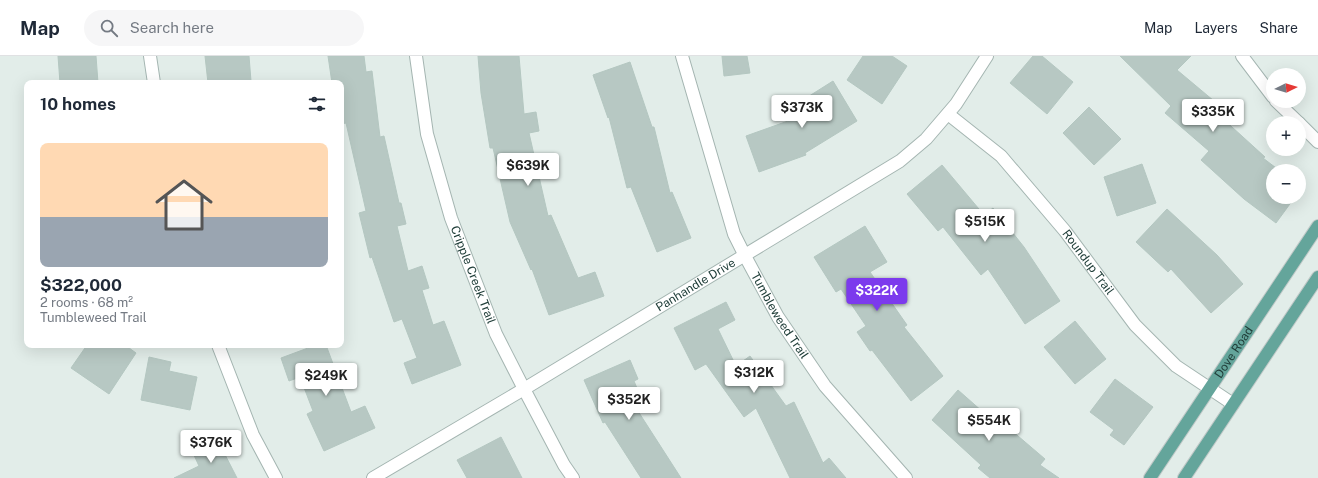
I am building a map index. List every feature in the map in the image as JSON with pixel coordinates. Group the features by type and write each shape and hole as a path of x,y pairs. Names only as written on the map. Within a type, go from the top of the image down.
{"main road":[{"name":"Dove Road","path":"1150,478 1318,226"},
{"path":"1184,478 1318,277"}],"street":[{"path":"150,56 154,80"},
{"name":"Cripple Creek Trail","path":"416,56 427,134 451,218 496,334 564,465 573,478"},
{"name":"Tumbleweed Trail","path":"682,56 734,234 744,256 778,317 825,386 906,478"},
{"name":"Panhandle Drive","path":"373,478 524,389 900,161 926,139 948,114 987,56"},
{"path":"1242,56 1266,87"},
{"path":"1283,108 1292,116"},
{"name":"Roundup Trail","path":"948,114 1001,156 1065,231 1135,325 1176,366 1233,404"},
{"path":"1306,130 1318,142"},
{"path":"219,348 253,435 276,478"}],"building":[{"path":"58,56 96,56 98,80 60,80"},
{"path":"205,56 249,56 251,80 208,80"},
{"path":"328,56 364,56 366,72 372,71 380,137 384,136 399,203 401,203 406,224 397,226 408,271 422,266 429,288 422,290 433,325 444,321 461,365 412,384 404,363 417,358 402,319 394,322 372,257 370,258 359,213 366,211 346,123 344,123 344,80 332,80"},
{"path":"478,56 519,56 524,114 536,112 539,131 529,133 548,216 551,215 578,278 595,272 604,296 549,315 532,269 531,270 510,222 493,148 490,148 481,93"},
{"path":"722,56 747,56 750,73 724,76"},
{"path":"863,56 892,56 907,66 882,104 847,80"},
{"path":"1033,56 1042,56 1073,82 1047,114 1010,83"},
{"path":"1120,56 1191,56 1177,70 1226,111 1221,117 1271,164 1266,164 1266,204 1290,204 1276,223 1244,199 1201,160 1209,151 1165,113 1171,106"},
{"path":"630,62 652,127 654,127 670,193 672,192 691,238 657,252 631,187 627,188 609,117 608,118 593,75"},
{"path":"833,81 857,121 805,153 806,155 759,172 746,136 802,116 795,105"},
{"path":"1089,107 1121,139 1094,165 1063,133"},
{"path":"1142,164 1156,203 1117,216 1104,177"},
{"path":"942,165 984,215 993,208 1024,247 1060,301 1025,324 988,269 981,275 943,227 938,231 907,194"},
{"path":"1167,209 1217,255 1243,284 1211,313 1171,269 1168,272 1136,242"},
{"path":"865,226 887,262 870,272 907,325 904,327 943,376 911,401 872,350 870,351 857,332 866,326 841,289 836,292 814,257"},
{"path":"726,302 735,320 718,329 736,366 750,356 786,406 794,402 823,463 829,458 846,478 790,478 756,408 744,417 706,364 695,370 674,328"},
{"path":"1075,321 1106,359 1075,384 1044,347"},
{"path":"85,348 129,348 136,353 109,394 71,368"},
{"path":"308,348 327,348 351,412 365,406 375,428 324,451 307,414 313,411 300,377 289,381 281,358"},
{"path":"149,357 171,362 169,371 197,377 190,410 141,400"},
{"path":"630,360 638,379 634,381 644,405 636,408 681,478 641,478 605,422 603,423 584,380"},
{"path":"1115,379 1153,407 1124,445 1110,435 1114,430 1090,412"},
{"path":"958,390 1008,434 1011,430 1045,459 1040,465 1059,478 990,478 978,468 981,465 932,420"},
{"path":"501,437 522,478 467,478 457,460"},
{"path":"218,441 237,478 174,478 199,466 193,453"}]}
